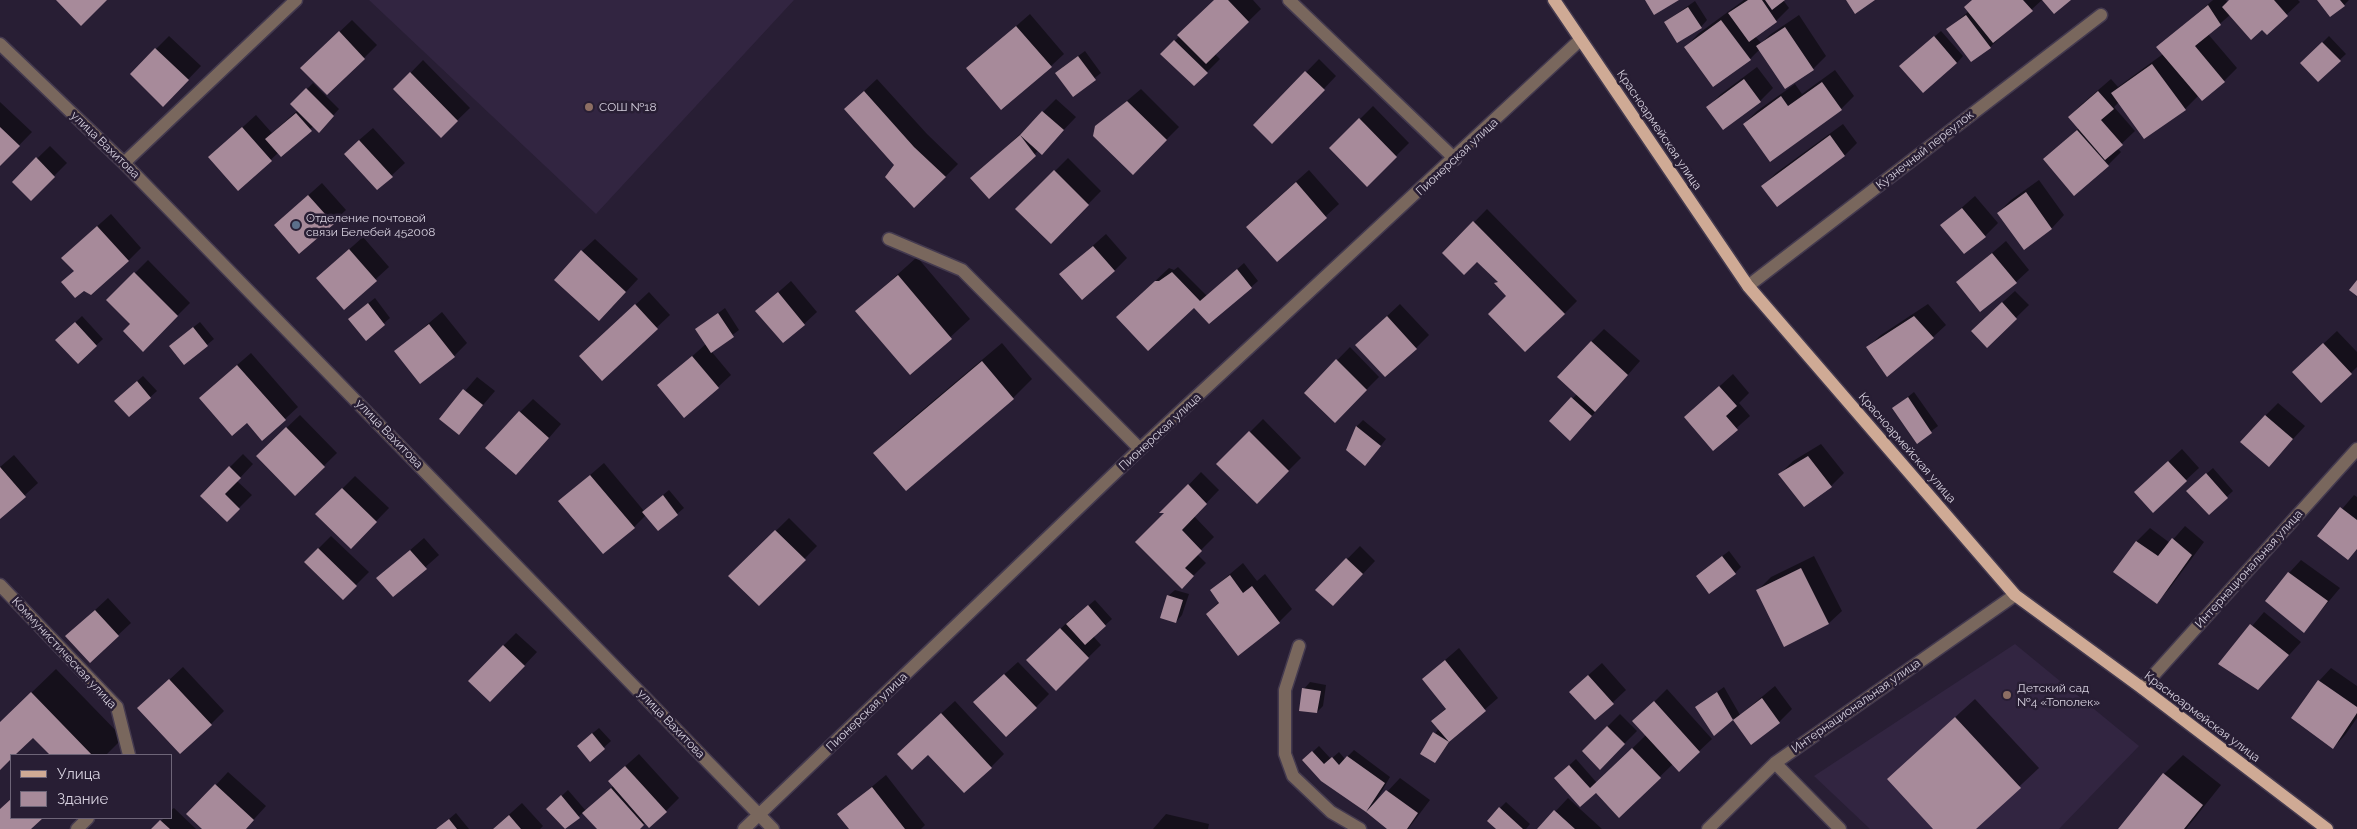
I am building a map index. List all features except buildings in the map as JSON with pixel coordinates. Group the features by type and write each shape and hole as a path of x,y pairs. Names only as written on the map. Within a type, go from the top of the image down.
{"main road":[{"name":"Красноармейская улица","path":"1554,0 1748,286 2015,595 2142,688 2327,829"}],"street":[{"path":"124,163 296,0"},
{"path":"1289,0 1455,159"},
{"name":"Кузнечный переулок","path":"1748,286 2102,15"},
{"name":"Пионерская улица","path":"744,829 1140,449 1455,159 1580,40"},
{"name":"улица Вахитова","path":"0,44 124,163 773,829"},
{"path":"889,240 962,270 1140,449"},
{"name":"Интернациональная улица","path":"2142,688 2357,450"},
{"name":"Коммунистическая улица","path":"0,584 117,707 129,754"},
{"name":"Интернациональная улица","path":"1708,829 1775,763 2015,595"},
{"path":"1299,646 1285,690 1285,754 1294,776 1331,812 1360,829"},
{"path":"1775,763 1840,829"},
{"path":"77,829 87,819"}],"shaded area":[{"name":"СОШ №18","path":"369,0 794,0 596,214"},
{"name":"Детский сад №4 «Тополек»","path":"2015,644 2139,746 2059,829 1870,829 1814,776"}],"place":[{"name":"СОШ №18","path":"589,107"},
{"name":"Отделение почтовой связи Белебей 452008","path":"296,225"},
{"name":"Детский сад №4 «Тополек»","path":"2007,695"}]}
